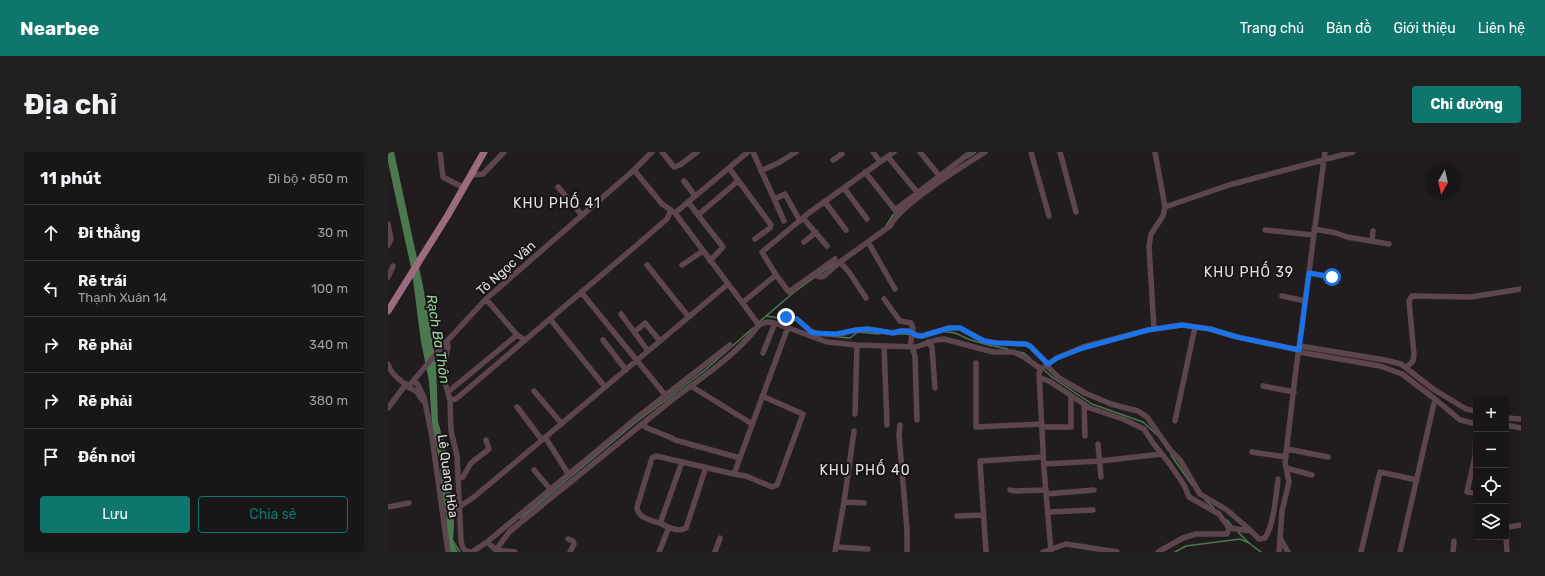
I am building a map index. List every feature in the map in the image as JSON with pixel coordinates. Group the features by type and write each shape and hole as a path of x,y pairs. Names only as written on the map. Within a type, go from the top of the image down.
{"main road":[{"path":"388,311 472,175 484,152"}],"street":[{"path":"440,152 443,177 464,188"},
{"path":"472,175 483,174 504,152"},
{"name":"Tô Ngọc Vân","path":"388,408 407,385 414,381 446,341 486,299 634,170 652,152"},
{"path":"662,152 674,167 680,165 697,152"},
{"path":"448,392 521,337 550,319 667,219 673,211 688,202 692,191 729,168 748,152"},
{"path":"753,152 784,221"},
{"path":"761,171 796,152"},
{"path":"833,160 842,154 841,152"},
{"path":"873,152 880,162"},
{"path":"894,152 802,219 762,252 776,275 790,292 816,276 824,276 838,260 868,242 890,226 897,212 916,192 971,152"},
{"path":"920,152 943,181"},
{"path":"897,212 984,152"},
{"path":"1031,152 1049,216"},
{"path":"1060,152 1076,212"},
{"path":"1154,329 1149,246 1151,234 1163,216 1165,207 1155,152"},
{"path":"1279,550 1282,511 1289,482 1286,468 1286,457 1325,152"},
{"path":"1165,207 1229,185 1353,152"},
{"path":"888,157 916,192"},
{"path":"729,168 770,225 770,228 755,239"},
{"path":"634,170 662,204 673,211 758,323"},
{"path":"865,172 897,212"},
{"path":"684,181 692,191"},
{"path":"698,215 738,181"},
{"path":"558,187 582,215"},
{"path":"844,188 867,219"},
{"path":"775,200 785,194 802,219 816,232 827,246"},
{"path":"688,202 723,247 710,261"},
{"path":"825,202 846,230"},
{"path":"388,224 391,239 388,245"},
{"path":"1265,230 1336,233 1347,237 1389,244"},
{"path":"1372,241 1373,231"},
{"path":"804,242 816,232"},
{"path":"868,242 896,289"},
{"path":"682,265 703,251"},
{"path":"838,260 849,272 866,298"},
{"path":"647,265 688,316"},
{"path":"388,277 393,266"},
{"path":"1309,273 1332,277"},
{"path":"742,303 776,275"},
{"path":"443,511 458,508 544,439 688,316 728,284"},
{"path":"1406,368 1413,361 1414,355 1409,298 1412,296 1471,297 1521,288"},
{"path":"581,292 666,396"},
{"path":"1282,296 1305,301"},
{"path":"486,299 521,337"},
{"path":"884,299 900,321 911,324 913,328 911,346 915,356 917,420"},
{"path":"620,314 648,351"},
{"path":"786,317 797,319 811,332 815,333 836,334 868,329 893,333 901,331 922,336 949,328 960,328 984,341 1026,344 1030,346 1045,366 1059,378 1085,393 1112,404 1138,411 1147,417 1171,451 1180,460 1200,494 1227,510 1259,539 1265,538 1269,533 1278,479"},
{"path":"550,319 606,387"},
{"path":"638,329 645,323 660,340"},
{"path":"758,323 775,323 827,342 857,345 911,346 944,339 993,352 1014,352 1045,366"},
{"path":"446,341 448,346 444,365 444,379 450,400 451,431 457,456 458,508 461,540 463,548 466,552 471,552 487,542 634,420 666,396 687,385 728,356 752,334 758,323"},
{"path":"763,353 775,323"},
{"path":"1051,551 1043,457 1039,373 1045,366 1057,358 1083,348 1154,329 1182,325 1210,329 1237,337 1380,366 1402,374 1460,420 1473,423"},
{"path":"734,474 788,327"},
{"path":"1175,421 1195,327"},
{"path":"450,400 456,399 521,337"},
{"path":"603,340 626,370"},
{"path":"928,342 932,347 935,388"},
{"path":"855,414 857,345"},
{"path":"496,550 509,532 642,424 730,346"},
{"path":"884,346 887,425"},
{"path":"1299,350 1385,360 1400,364 1433,388 1466,409 1473,410"},
{"path":"976,363 976,427 1071,426 1071,396"},
{"path":"388,364 390,371 397,378 416,391 425,403"},
{"path":"1040,378 1049,381 1090,408 1123,419 1144,429 1184,485 1189,498 1219,514 1232,529 1248,530"},
{"name":"Lê Quang Hòa","path":"414,381 422,392 432,437 448,552"},
{"path":"687,385 752,424"},
{"path":"1264,386 1294,392"},
{"path":"534,391 562,424"},
{"path":"706,468 686,528 681,530 669,527 640,516 637,512 637,507 650,461 656,456 746,476 772,487 777,485 803,414 762,396"},
{"path":"1400,552 1435,399"},
{"path":"1084,404 1085,436"},
{"path":"517,407 544,439 570,474"},
{"path":"1509,418 1521,419"},
{"path":"642,424 647,428 675,440 740,458"},
{"path":"900,425 899,435 907,530 907,552"},
{"path":"1509,426 1521,428"},
{"path":"854,431 836,549 868,549"},
{"path":"458,479 462,477 471,463 489,449 486,440"},
{"path":"1098,444 1101,477"},
{"path":"1287,449 1328,457"},
{"path":"1252,452 1286,457"},
{"path":"1044,464 1100,461 1162,454"},
{"path":"986,552 980,461 1043,457"},
{"path":"662,524 661,521 682,462"},
{"path":"1473,465 1467,492 1473,493"},
{"path":"1286,468 1312,475"},
{"path":"534,470 550,490"},
{"path":"1361,552 1380,472 1417,480"},
{"path":"1010,490 1046,492 1094,490"},
{"path":"388,507 409,502"},
{"path":"844,502 864,503"},
{"path":"1048,512 1093,510"},
{"path":"957,516 984,515"},
{"path":"1509,527 1521,525"},
{"path":"659,552 669,527"},
{"path":"1158,552 1183,538 1196,534 1227,534 1232,529"},
{"path":"715,552 720,538"},
{"path":"1280,538 1288,552"},
{"path":"568,539 573,541 574,544 570,552"},
{"path":"1506,540 1507,552"},
{"path":"1453,552 1454,541"},
{"path":"487,542 496,550 515,552"},
{"path":"1043,552 1051,551 1066,544 1076,544 1118,552"}],"shaded area":[{"path":"388,152 394,152 423,286 436,362 438,421 447,456 454,524 453,542 458,552 449,552 446,514 441,486 440,463 432,425 429,381 421,342 412,272 388,162"}],"waterway":[{"path":"969,157 976,152"},
{"path":"886,226 893,215 901,209"},
{"path":"818,275 835,263"},
{"path":"759,322 793,293 815,277"},
{"path":"766,316 786,319"},
{"path":"521,518 635,423 705,370 753,328"},
{"path":"838,337 850,338 858,332 880,334"},
{"path":"945,332 953,332 980,343 1008,349"},
{"path":"898,334 910,335"},
{"path":"1019,352 1024,353 1031,359"},
{"path":"1043,369 1053,378 1092,404 1143,422 1156,434"},
{"path":"1171,455 1192,485"},
{"path":"1205,500 1214,508"},
{"path":"1227,520 1232,526"},
{"path":"1238,532 1249,543"},
{"path":"1175,552 1186,546 1240,539 1249,543 1261,552"},
{"name":"Rạch Ba Thôn","path":"453,541 460,552"}],"district":[{"name":"KHU PHỐ 41","path":"557,203"},
{"name":"KHU PHỐ 39","path":"1249,272"},
{"name":"KHU PHỐ 40","path":"865,470"}],"route":[{"path":"786,317 794,317 803,323 811,332 815,333 841,334 856,330 868,329 893,333 909,331 917,336 922,336 943,329 955,327 960,328 984,341 1026,344 1030,346 1048,364 1057,358 1083,348 1148,330 1182,325 1210,329 1237,337 1299,350 1309,273 1332,277"}]}
